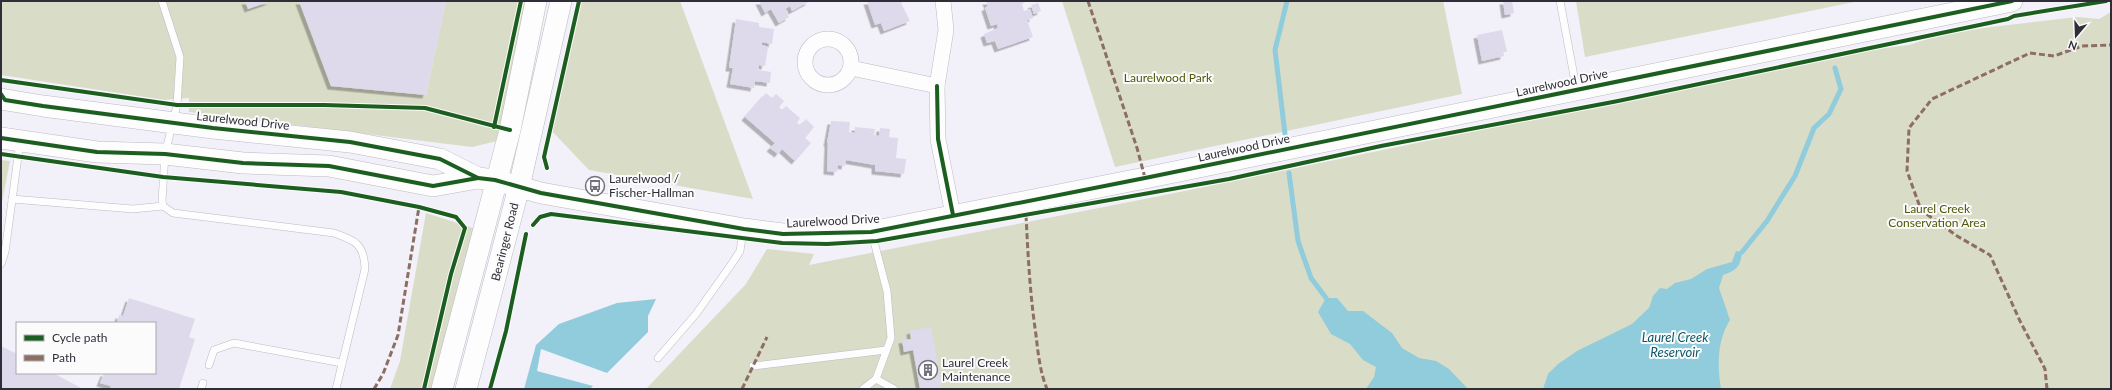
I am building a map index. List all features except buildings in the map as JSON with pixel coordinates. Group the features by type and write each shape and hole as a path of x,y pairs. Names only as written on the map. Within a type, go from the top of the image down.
{"street":[{"name":"Bearinger Road","path":"442,389 486,179 510,130 536,1"},
{"name":"Bearinger Road","path":"466,389 519,187 561,1"},
{"path":"942,1 946,30 937,86 938,139 953,215"},
{"name":"Laurelwood Drive","path":"1,99 42,106 172,123 350,142 440,159 486,179 541,193 744,229 783,234 871,232 1145,178 2012,1"},
{"path":"851,68 937,86"},
{"name":"Laurelwood Drive","path":"11,140 97,152 165,154 243,163 329,166 432,186 486,179"}],"lane":[{"path":"162,1 180,57 177,105 165,154 162,200 163,206"},
{"path":"1560,1 1577,90"},
{"path":"1,264 5,252 12,199 11,140"},
{"path":"12,199 133,209 163,206 174,213 334,233 356,242 363,252 365,269 336,389"},
{"path":"658,358 696,314 740,251 744,229"},
{"path":"863,389 876,379 891,338 887,291 871,232"},
{"path":"209,364 214,350 234,343 342,364"},
{"path":"753,366 886,350"},
{"path":"876,379 894,389"}],"green space":[{"path":"1,1 299,1 331,86 426,95 446,1 531,1 497,141 472,147 189,112 189,98 164,100 1,75"},
{"path":"581,1 680,1 753,199 589,170 550,129"},
{"name":"Laurelwood Park","path":"1062,1 1443,1 1462,94 1115,167"},
{"path":"1576,1 1859,1 1585,57"},
{"name":"Laurel Creek Conservation Area","path":"2111,12 2111,389 646,389 746,284 767,249 814,254 809,265 1160,196 1868,50 1909,45 1937,36 1983,28 2077,17 2099,19"},
{"path":"1,160 10,161 1,207"},
{"path":"426,213 479,230 444,389 390,389 400,361"}],"water":[{"name":"Laurel Creek Reservoir","path":"1736,251 1742,252 1739,264 1734,270 1723,275 1719,288 1730,320 1720,345 1719,371 1721,389 1543,389 1548,374 1558,364 1577,351 1632,324 1649,308 1653,296 1660,288 1667,289 1675,283 1691,279 1707,269 1732,262"},
{"path":"1326,298 1337,298 1348,311 1363,311 1392,333 1402,348 1419,358 1436,361 1449,369 1468,389 1366,389 1374,377 1376,367 1363,360 1350,344 1331,334 1318,312"},
{"path":"656,299 648,316 648,332 607,373 541,349 537,371 593,386 590,389 524,389 536,345 559,324 617,303"}],"waterway":[{"path":"1285,134 1275,50 1287,1"},
{"path":"1742,252 1767,221 1795,176 1814,128 1829,114 1841,89 1835,68"},
{"path":"1289,173 1298,241 1311,278 1326,298"}],"marked path":[{"path":"1088,1 1137,148 1145,178"},
{"path":"2047,389 2045,369 2020,321 1990,255 1957,236 1921,210 1907,171 1909,128 1932,99 2030,53 2054,56 2082,46 2111,45"},
{"path":"374,389 383,374 398,335 419,207"},
{"path":"1026,215 1034,320 1040,362 1047,389"},
{"path":"742,389 767,337"}],"cycle path":[{"path":"494,127 521,1"},
{"path":"547,168 544,157 579,1"},
{"path":"1,94 5,100 43,106 213,128 350,142 440,159 478,178 495,180 541,193 744,229 783,234 871,232 1145,178 2012,1"},
{"path":"533,225 540,217 551,214 782,243 827,244 877,241 1229,179 1381,146 1618,101 2008,19 2014,16 2106,1"},
{"path":"1,80 177,105 324,105 425,108 510,130"},
{"path":"937,86 938,139 953,215"},
{"path":"1,138 97,152 165,154 243,163 329,166 433,186 478,178"},
{"path":"1,154 163,177 341,192 419,207 456,217 465,228 451,274 424,389"},
{"path":"490,389 506,331 526,234"}],"place":[{"name":"Laurelwood / Fischer-Hallman","path":"595,186"},
{"name":"Laurel Creek Maintenance","path":"928,370"}]}
